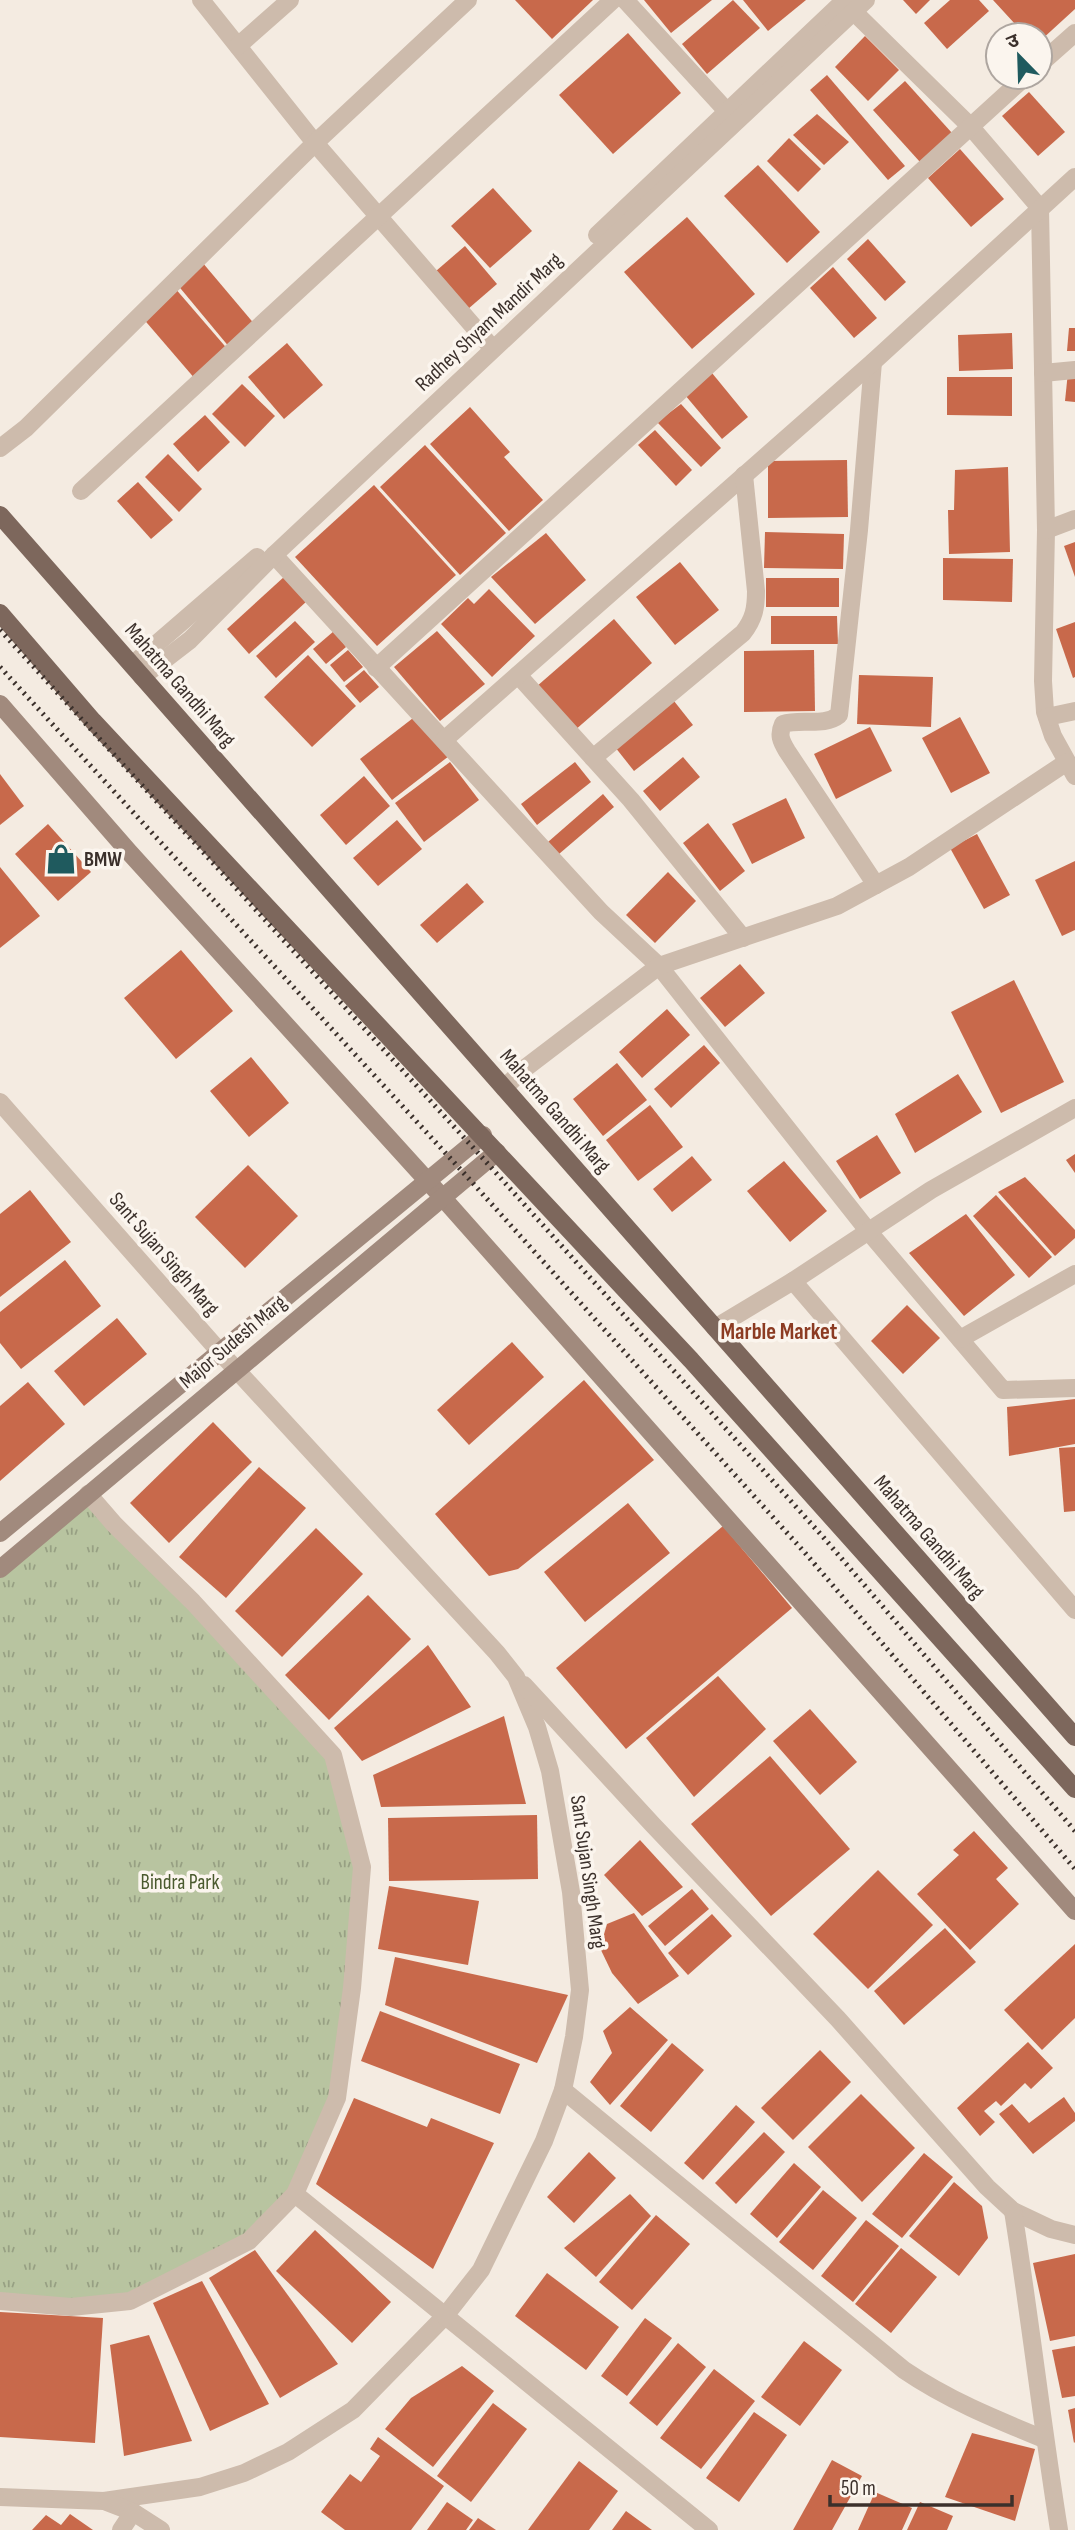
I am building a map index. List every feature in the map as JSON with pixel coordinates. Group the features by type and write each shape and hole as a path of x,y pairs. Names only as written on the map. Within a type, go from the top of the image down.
{"main road":[{"name":"Mahatma Gandhi Marg","path":"0,515 1075,1737"},
{"path":"0,613 93,721 700,1370 1075,1789"}],"street":[{"path":"201,0 315,143 490,345"},
{"path":"238,46 290,0"},
{"path":"0,448 26,428 315,143 468,0"},
{"path":"81,491 613,0"},
{"path":"625,0 731,116"},
{"path":"504,1088 524,1069 659,966 837,906 909,867 1071,769 1053,736 1047,717 1043,681 1046,530 1040,208 970,126 849,3"},
{"name":"Radhey Shyam Mandir Marg","path":"137,671 190,640 490,345 849,3"},
{"path":"1054,52 1075,33"},
{"path":"376,668 1009,91"},
{"path":"444,740 873,362 1075,177"},
{"name":"Radhey Shyam Mandir Marg","path":"137,671 490,345"},
{"path":"873,362 841,708 839,715 833,720 794,720 783,724 780,740 876,885"},
{"path":"1043,373 1075,370"},
{"path":"593,758 743,633 752,622 756,608 756,591 744,475"},
{"path":"1046,530 1075,519"},
{"path":"274,555 601,912 659,966 869,1231 1003,1390 1075,1388"},
{"path":"518,674 631,800 743,938"},
{"path":"0,704 129,852 428,1181 1075,1910"},
{"path":"1047,717 1075,711"},
{"name":"Sant Sujan Singh Marg","path":"0,1102 219,1351 516,1677 537,1727 550,1771 571,1892 580,1990 563,2090 544,2141 481,2270 445,2316 353,2410 288,2452 244,2473 200,2487 104,2501 0,2497"},
{"path":"715,1328 931,1191 1075,1108"},
{"name":"Major Sudesh Marg","path":"0,1533 483,1136"},
{"name":"Major Sudesh Marg","path":"0,1569 497,1152"},
{"path":"960,1339 1075,1274"},
{"path":"793,1281 1075,1609"},
{"path":"0,2301 71,2307 130,2301 249,2241 295,2194 337,2098 353,1975 362,1867 333,1755 193,1602 114,1524 88,1494"},
{"path":"516,1677 838,2019 988,2187 1013,2211 1051,2230 1075,2235"},
{"path":"563,2090 904,2370 932,2389 970,2409 1044,2439"},
{"path":"295,2194 709,2530"},
{"path":"1013,2211 1059,2530"},
{"path":"104,2501 132,2512 161,2530"},
{"path":"121,2530 132,2512"}],"green space":[{"name":"Bindra Park","path":"88,1494 333,1755 362,1867 339,2085 295,2194 249,2241 130,2301 0,2301 0,1569"}],"building":[{"path":"515,0 593,0 552,39"},
{"path":"644,0 712,0 671,33"},
{"path":"733,0 760,28 707,74 682,44"},
{"path":"743,0 806,0 768,31"},
{"path":"903,0 930,0 916,14"},
{"path":"950,0 979,0 989,11 947,49 924,23"},
{"path":"993,0 1075,0 1075,9 1054,28 1054,21 1012,21"},
{"path":"628,33 681,93 613,154 559,95"},
{"path":"865,36 899,70 868,101 835,67"},
{"path":"827,75 905,166 888,180 810,90"},
{"path":"905,81 952,133 920,162 873,110"},
{"path":"1029,92 1065,132 1038,156 1002,116"},
{"path":"817,114 849,142 824,165 793,135"},
{"path":"789,138 821,169 798,192 767,161"},
{"path":"960,149 1004,199 971,227 928,178"},
{"path":"758,165 820,232 787,263 724,196"},
{"path":"493,188 532,231 490,268 451,226"},
{"path":"687,217 755,294 692,349 624,272"},
{"path":"868,239 906,282 885,301 847,259"},
{"path":"465,246 497,284 468,309 436,271"},
{"path":"202,262 256,326 230,348 176,283"},
{"path":"833,267 877,318 854,338 810,288"},
{"path":"174,287 230,352 196,380 141,316"},
{"path":"1069,328 1075,328 1075,351 1067,351"},
{"path":"1012,333 1013,369 959,371 958,335"},
{"path":"287,343 323,385 284,419 248,377"},
{"path":"1068,372 1075,373 1075,402 1065,401"},
{"path":"712,373 748,417 722,439 685,395"},
{"path":"947,377 1012,377 1012,416 947,415"},
{"path":"242,384 275,416 245,447 212,414"},
{"path":"681,404 721,448 701,467 657,422"},
{"path":"470,407 510,452 504,457 543,500 509,531 430,444"},
{"path":"205,415 230,442 198,472 173,444"},
{"path":"655,430 692,470 676,486 638,445"},
{"path":"425,445 506,533 460,575 380,487"},
{"path":"168,454 202,489 179,512 145,477"},
{"path":"847,460 848,517 768,518 768,461"},
{"path":"1008,467 1010,552 949,554 948,510 954,510 955,470"},
{"path":"138,482 173,520 151,539 117,501"},
{"path":"374,485 456,575 377,646 295,557"},
{"path":"765,532 844,534 843,569 764,568"},
{"path":"546,533 586,580 535,624 491,577"},
{"path":"1075,542 1075,577 1064,546"},
{"path":"943,558 1013,559 1012,602 943,600"},
{"path":"680,562 719,610 675,645 636,597"},
{"path":"285,576 307,601 249,654 227,629"},
{"path":"766,578 839,578 839,607 766,607"},
{"path":"489,589 535,636 492,677 441,624 468,598 474,604"},
{"path":"771,616 837,616 838,644 771,644"},
{"path":"614,619 652,663 574,731 536,687"},
{"path":"295,621 315,642 276,678 256,656"},
{"path":"1075,622 1075,677 1073,678 1056,629"},
{"path":"334,631 346,647 326,664 313,649"},
{"path":"437,631 485,684 440,721 394,667"},
{"path":"348,650 363,667 344,682 330,665"},
{"path":"814,650 815,711 744,712 744,651"},
{"path":"308,655 356,706 312,747 264,697"},
{"path":"364,670 379,687 360,703 345,686"},
{"path":"859,675 933,677 931,727 857,724"},
{"path":"674,701 693,725 634,771 615,747"},
{"path":"417,715 449,756 392,800 360,759"},
{"path":"960,717 990,773 951,793 922,738"},
{"path":"870,727 892,771 836,799 814,754"},
{"path":"683,757 700,777 660,811 643,791"},
{"path":"450,762 479,800 424,842 395,803"},
{"path":"575,762 591,782 537,825 521,804"},
{"path":"0,774 24,806 0,825"},
{"path":"364,776 390,806 346,845 320,815"},
{"path":"603,794 614,807 559,854 548,842"},
{"path":"786,798 805,838 752,864 732,824"},
{"path":"397,820 422,849 378,886 353,858"},
{"path":"708,823 745,871 720,891 683,843"},
{"path":"48,824 91,872 58,901 15,854"},
{"path":"977,834 1010,895 984,909 950,848"},
{"path":"1075,861 1075,930 1062,936 1035,880"},
{"path":"0,867 40,916 0,948"},
{"path":"668,872 696,901 655,943 626,915"},
{"path":"467,883 484,902 437,943 420,925"},
{"path":"181,950 233,1011 176,1059 124,998"},
{"path":"740,964 765,993 725,1027 700,998"},
{"path":"1014,980 1064,1082 1001,1113 951,1012"},
{"path":"667,1009 690,1035 642,1078 619,1052"},
{"path":"704,1045 720,1063 671,1108 654,1089"},
{"path":"251,1057 289,1103 249,1137 210,1091"},
{"path":"617,1063 647,1100 603,1136 573,1099"},
{"path":"958,1074 982,1112 915,1153 895,1114"},
{"path":"650,1105 683,1147 638,1181 606,1140"},
{"path":"877,1135 901,1173 860,1199 836,1161"},
{"path":"1075,1154 1075,1173 1066,1160"},
{"path":"692,1156 712,1180 672,1212 653,1189"},
{"path":"784,1161 827,1211 790,1242 747,1191"},
{"path":"248,1165 298,1216 245,1268 195,1217"},
{"path":"1025,1177 1075,1230 1075,1238 1055,1256 998,1192"},
{"path":"30,1190 71,1242 0,1297 0,1214"},
{"path":"996,1195 1052,1257 1029,1278 973,1216"},
{"path":"966,1214 1015,1275 964,1316 909,1253"},
{"path":"65,1260 101,1306 21,1369 0,1343 0,1312"},
{"path":"907,1305 940,1338 903,1374 871,1341"},
{"path":"117,1318 147,1354 84,1406 54,1371"},
{"path":"512,1342 544,1377 469,1445 437,1410"},
{"path":"584,1380 654,1460 518,1569 489,1576 435,1514"},
{"path":"28,1382 65,1424 0,1481 0,1406"},
{"path":"1075,1399 1075,1444 1009,1456 1007,1407"},
{"path":"213,1422 252,1462 169,1543 130,1503"},
{"path":"1075,1447 1075,1511 1064,1512 1059,1448"},
{"path":"259,1467 306,1508 226,1598 179,1557"},
{"path":"628,1503 670,1553 585,1622 544,1572"},
{"path":"723,1526 792,1608 626,1749 556,1668"},
{"path":"316,1528 363,1574 282,1657 235,1611"},
{"path":"368,1595 411,1639 329,1720 285,1675"},
{"path":"428,1645 471,1707 362,1761 334,1728"},
{"path":"718,1676 766,1729 694,1797 646,1738"},
{"path":"810,1709 857,1762 820,1795 773,1741"},
{"path":"504,1716 526,1804 381,1807 373,1775"},
{"path":"770,1756 850,1849 771,1916 691,1824"},
{"path":"537,1815 538,1879 389,1881 388,1818"},
{"path":"974,1831 1008,1868 996,1879 1019,1904 970,1950 917,1894 959,1855 953,1850"},
{"path":"640,1840 683,1887 642,1916 604,1875"},
{"path":"878,1870 933,1925 868,1989 813,1934"},
{"path":"389,1886 479,1901 468,1965 378,1949"},
{"path":"692,1889 709,1909 665,1946 648,1926"},
{"path":"634,1913 679,1976 638,2004 612,1973 600,1948 607,1924"},
{"path":"712,1914 732,1936 688,1975 668,1953"},
{"path":"945,1928 976,1962 904,2025 874,1991"},
{"path":"1075,1944 1075,2018 1042,2050 1004,2010"},
{"path":"395,1957 568,1995 537,2063 385,2005"},
{"path":"630,2007 668,2040 610,2105 590,2082 612,2053 603,2031"},
{"path":"380,2011 520,2064 500,2114 361,2061"},
{"path":"1028,2042 1053,2068 1031,2089 1025,2083 1001,2106 996,2101 984,2111 995,2122 980,2136 957,2108"},
{"path":"672,2043 704,2070 651,2132 620,2106"},
{"path":"820,2050 851,2082 793,2140 761,2108"},
{"path":"861,2094 915,2148 862,2202 808,2147"},
{"path":"1064,2097 1075,2113 1075,2121 1033,2154 999,2114 1012,2104 1029,2123"},
{"path":"354,2098 427,2127 431,2118 494,2143 433,2269 316,2184"},
{"path":"736,2105 755,2122 703,2180 684,2163"},
{"path":"764,2132 785,2152 736,2204 715,2183"},
{"path":"589,2152 616,2178 574,2223 547,2197"},
{"path":"924,2153 953,2177 902,2238 872,2214"},
{"path":"794,2163 821,2187 777,2238 750,2214"},
{"path":"954,2182 982,2206 988,2238 959,2276 909,2236"},
{"path":"823,2190 857,2218 813,2270 779,2242"},
{"path":"630,2194 651,2216 596,2277 564,2248"},
{"path":"656,2215 690,2244 632,2310 599,2282"},
{"path":"866,2220 899,2246 853,2302 821,2276"},
{"path":"315,2230 391,2302 352,2343 276,2271"},
{"path":"901,2248 937,2277 891,2333 855,2304"},
{"path":"255,2250 338,2364 280,2398 209,2278"},
{"path":"1075,2254 1075,2336 1050,2341 1033,2263"},
{"path":"547,2273 619,2327 586,2370 515,2316"},
{"path":"202,2281 269,2404 210,2431 153,2303"},
{"path":"0,2312 103,2318 95,2443 0,2437"},
{"path":"645,2318 672,2338 627,2396 601,2376"},
{"path":"149,2335 192,2441 124,2456 110,2345"},
{"path":"804,2341 842,2370 800,2426 761,2397"},
{"path":"678,2343 706,2367 657,2426 629,2403"},
{"path":"1075,2346 1075,2396 1062,2398 1052,2350"},
{"path":"462,2366 494,2391 433,2467 385,2429 411,2398"},
{"path":"714,2369 755,2401 701,2469 660,2438"},
{"path":"493,2403 527,2429 471,2502 437,2476"},
{"path":"1075,2408 1075,2442 1074,2443 1068,2410"},
{"path":"754,2412 787,2435 739,2502 706,2478"},
{"path":"972,2433 1035,2449 1015,2521 945,2497"},
{"path":"378,2437 444,2486 411,2530 345,2530 321,2512 350,2474 361,2482 380,2456 370,2449"},
{"path":"832,2460 862,2476 832,2530 793,2530"},
{"path":"579,2461 618,2491 589,2530 528,2530"},
{"path":"875,2492 912,2508 902,2530 858,2530"},
{"path":"447,2502 473,2520 466,2530 427,2530"},
{"path":"920,2502 953,2516 947,2530 907,2530"},
{"path":"626,2511 652,2530 612,2530"},
{"path":"70,2514 93,2530 32,2530 46,2515 61,2525"},
{"path":"478,2518 496,2530 469,2530"}],"railway":[{"path":"0,630 479,1154 824,1538 1075,1831"},
{"path":"0,667 461,1170 806,1554 1075,1869"}],"place":[{"name":"BMW","path":"61,859"}],"district":[{"name":"Marble Market","path":"779,1332"}]}
